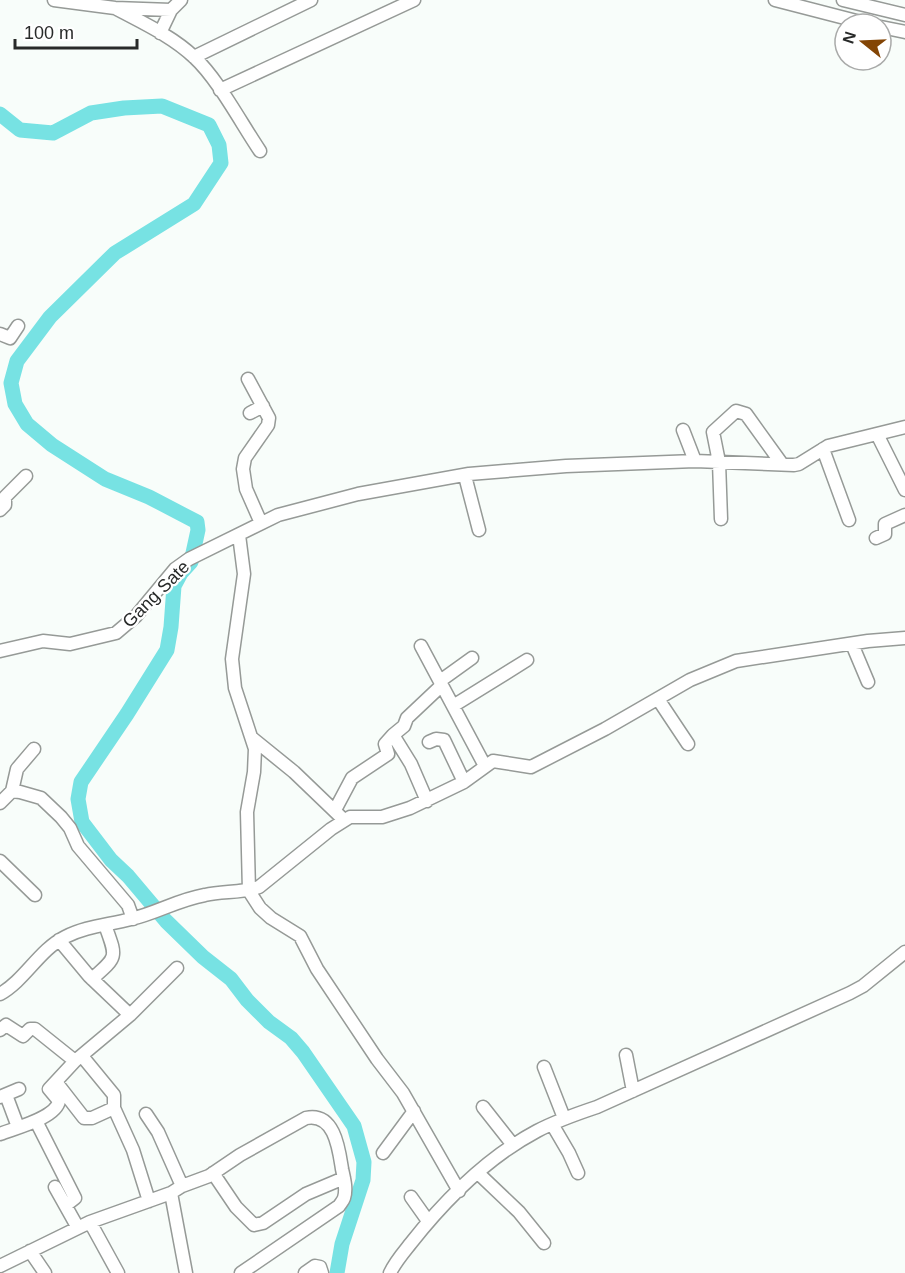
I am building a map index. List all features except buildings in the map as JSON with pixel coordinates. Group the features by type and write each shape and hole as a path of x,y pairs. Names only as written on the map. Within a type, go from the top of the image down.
{"street":[{"path":"54,0 115,8 171,10"},
{"path":"160,33 171,10 181,0"},
{"path":"194,57 311,0"},
{"path":"220,90 414,0"},
{"path":"775,0 833,15"},
{"path":"843,0 905,15"},
{"path":"115,8 160,33 194,57 220,90 260,151"},
{"path":"872,12 874,8"},
{"path":"0,334 10,338 18,326"},
{"path":"248,379 269,418 268,425 245,458 243,469 246,489 261,523"},
{"path":"250,413 263,406"},
{"path":"721,519 719,462 713,432 731,414 741,411 746,414 782,464"},
{"name":"Gang Sate","path":"0,651 43,641 70,644 116,633 136,616 175,569 189,559 261,523 291,511 358,494 465,476 566,466 695,461 799,464 823,449 905,427"},
{"path":"683,430 695,461"},
{"path":"877,434 905,490"},
{"path":"823,449 849,520"},
{"path":"0,510 6,501 2,495 26,476"},
{"path":"465,476 478,530"},
{"path":"876,538 885,533 885,524 905,515"},
{"path":"239,535 244,573 232,659 232,675 252,738 255,763 247,812 245,891 271,918 300,936 317,969 414,1111 459,1191"},
{"path":"2,989 59,940 80,930 134,919 181,900 245,891 263,886 344,820 355,816 382,817 427,801 464,782 493,761 531,767 690,680 736,661 905,638"},
{"path":"852,644 868,682"},
{"path":"421,646 485,766"},
{"path":"335,810 352,778 388,754 385,744 404,726 407,718 441,683 472,658"},
{"path":"453,706 527,660"},
{"path":"658,699 688,744"},
{"path":"393,735 411,764 427,801"},
{"path":"252,738 294,772 344,820"},
{"path":"429,742 436,739 444,740 464,782"},
{"path":"0,803 12,791 17,769 34,749"},
{"path":"12,791 41,798 61,817 70,828 78,846 128,905 134,919"},
{"path":"0,861 35,895"},
{"path":"92,980 111,963 114,956 114,948 105,926"},
{"path":"59,940 92,980 130,1015"},
{"path":"390,1273 394,1264 428,1221 478,1173 513,1145 558,1121 633,1091 850,993 863,986 905,952"},
{"path":"53,1086 79,1058 130,1015 177,968"},
{"path":"0,1030 6,1025 22,1036 32,1028 79,1058 114,1095 114,1108 133,1150 149,1201"},
{"path":"626,1054 633,1091"},
{"path":"544,1067 558,1121 578,1173"},
{"path":"53,1086 84,1118 92,1118 114,1108"},
{"path":"0,1134 36,1121 55,1109 60,1103 53,1086"},
{"path":"18,1127 3,1096 19,1089"},
{"path":"483,1107 513,1145"},
{"path":"383,1152 414,1111"},
{"path":"146,1114 158,1132 182,1186"},
{"path":"0,1266 84,1225 171,1193 213,1173 306,1118 317,1118 331,1129 337,1138 344,1178 344,1198 339,1206 241,1273"},
{"path":"36,1121 75,1198 66,1205"},
{"path":"213,1173 236,1208 254,1225 263,1223 306,1194 344,1178"},
{"path":"478,1173 519,1212 544,1243"},
{"path":"55,1187 118,1273"},
{"path":"171,1193 186,1273"},
{"path":"411,1197 428,1221"},
{"path":"30,1251 45,1273"},
{"path":"305,1273 318,1266 322,1273"}],"waterway":[{"path":"0,114 20,130 53,133 91,113 162,106 209,125 219,145 221,163 194,204 115,253 50,317 17,361 11,383 15,404 27,424 52,445 105,479 149,497 197,522 198,530 191,562 181,573 174,586 167,650 81,782 78,799 82,822 111,860 128,876 166,921 203,957 231,979 247,1000 269,1022 291,1038 354,1126 364,1162 363,1180 342,1244 337,1273"}]}
